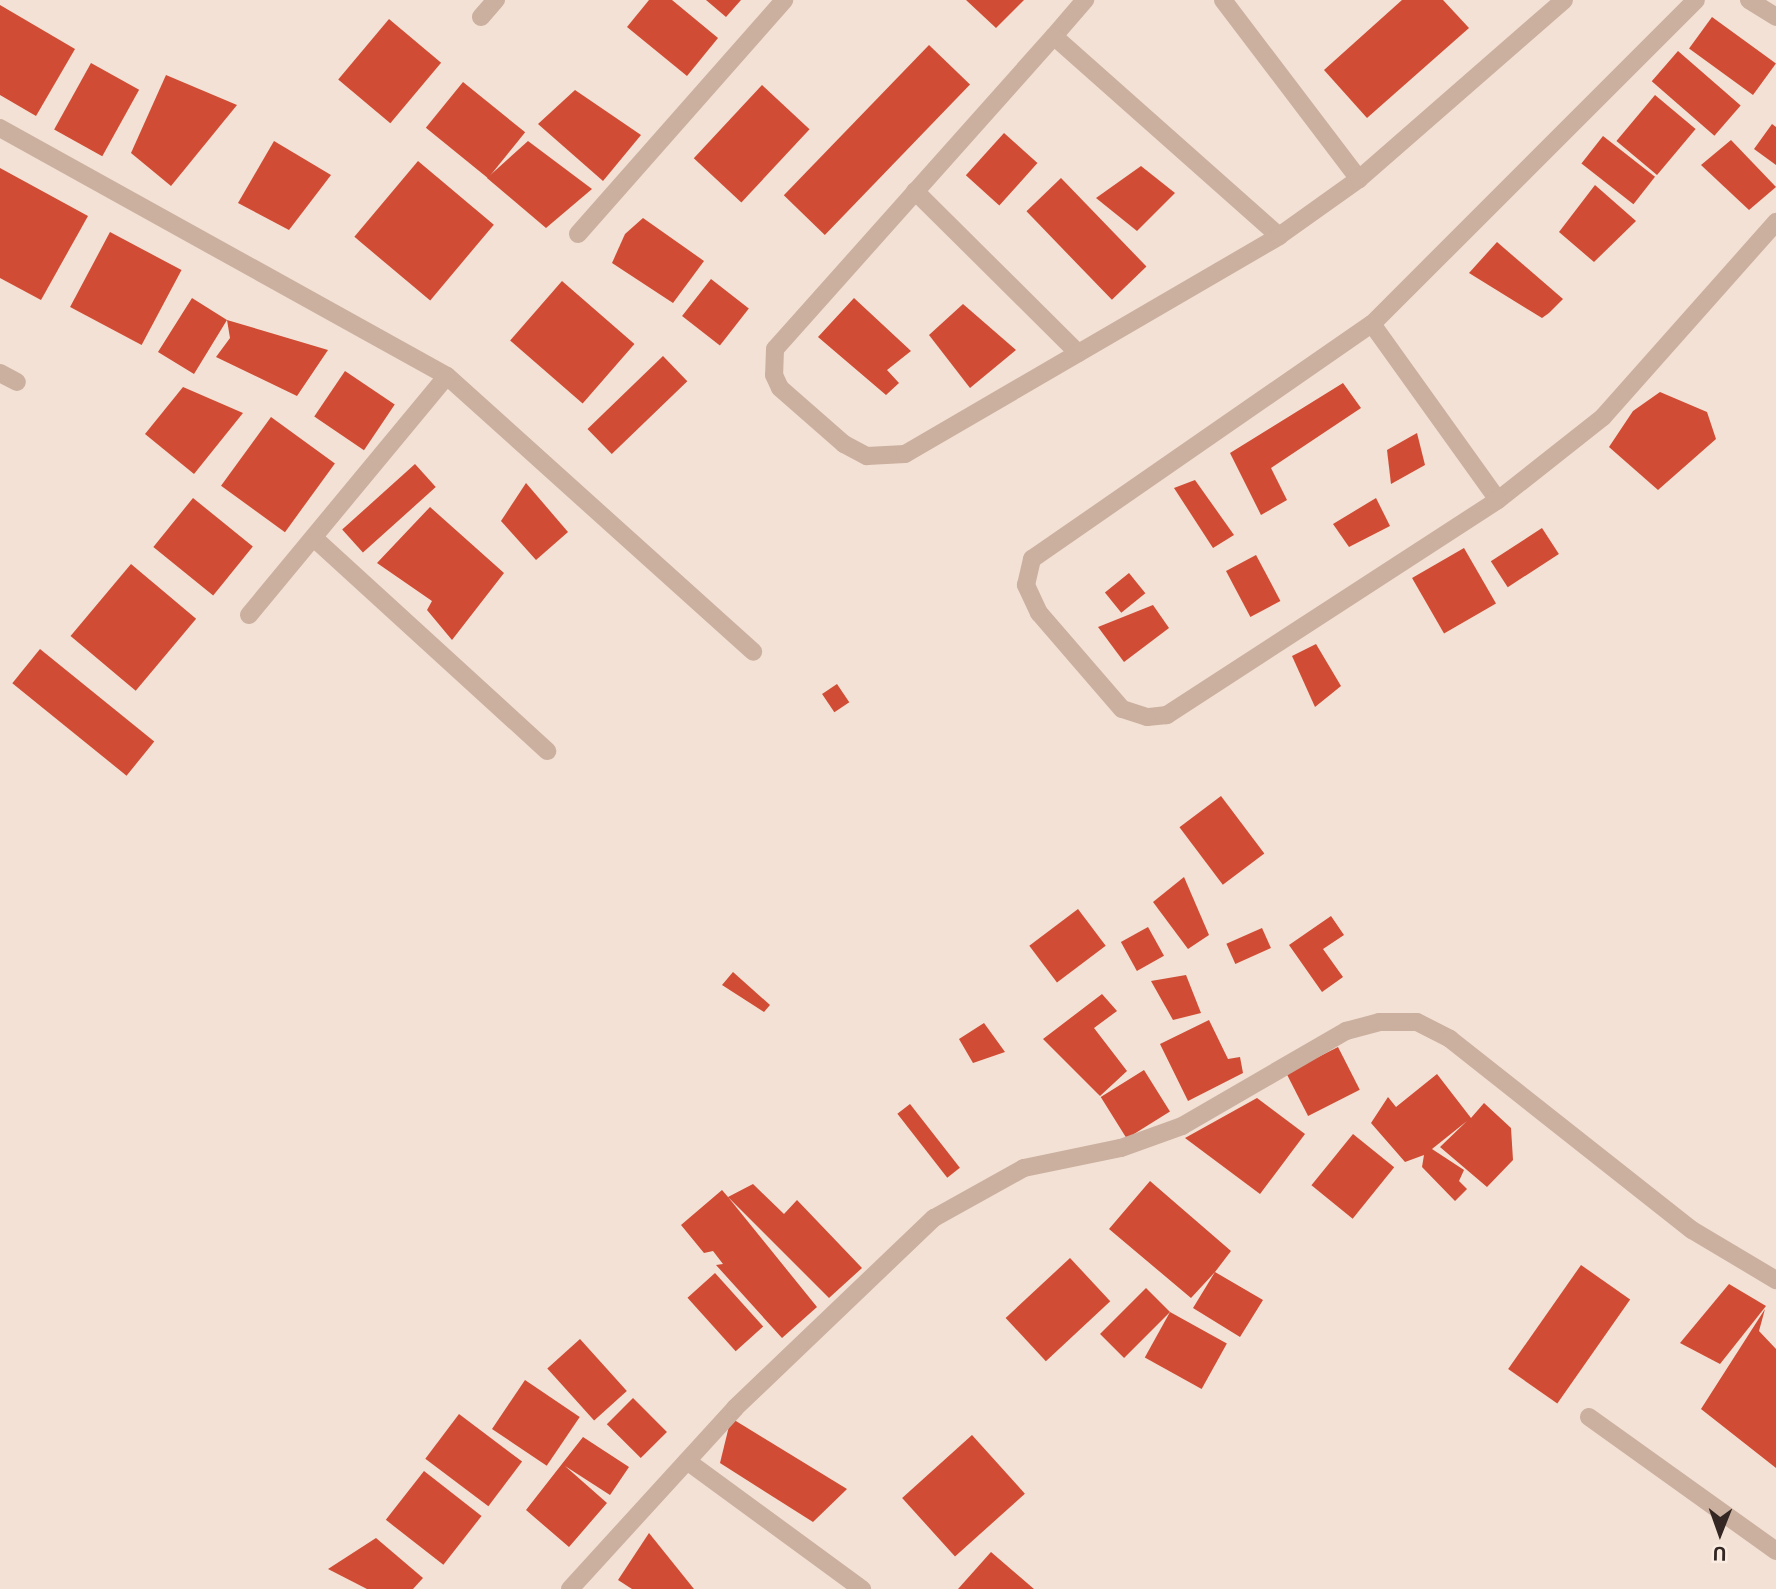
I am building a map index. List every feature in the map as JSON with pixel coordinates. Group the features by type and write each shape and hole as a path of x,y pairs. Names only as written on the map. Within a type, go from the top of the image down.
{"street":[{"path":"481,17 496,0"},
{"path":"578,234 784,0"},
{"path":"1085,0 775,348 780,388 844,444 884,457 905,454 1279,236 1359,180 1564,0"},
{"path":"1223,0 1359,180"},
{"path":"1696,0 1372,324 1032,559 1026,585 1040,613 1122,709 1147,718 1167,715 1498,500 1604,416 1776,222"},
{"path":"1749,0 1776,17"},
{"path":"1054,36 1279,236"},
{"path":"0,128 447,376 753,652"},
{"path":"915,191 1078,353"},
{"path":"1372,324 1498,500"},
{"path":"0,373 17,383"},
{"path":"249,615 447,376"},
{"path":"314,538 547,751"},
{"path":"570,1589 687,1461 934,1218 978,1188 1024,1168 1121,1148 1182,1126 1346,1031 1379,1022 1417,1022 1450,1039 1692,1230 1776,1280"},
{"path":"1589,1417 1776,1551"},
{"path":"687,1461 862,1589"}],"building":[{"path":"649,0 672,0 718,38 687,76 627,27"},
{"path":"706,0 741,0 726,17"},
{"path":"966,0 1024,0 996,28"},
{"path":"1402,0 1443,0 1469,28 1367,118 1324,70"},
{"path":"0,5 75,49 36,116 0,95"},
{"path":"1712,17 1776,63 1753,95 1689,49"},
{"path":"389,19 441,63 390,123 338,80"},
{"path":"929,45 970,85 825,235 784,195"},
{"path":"1678,51 1741,105 1714,136 1652,81"},
{"path":"91,63 139,90 102,156 54,129"},
{"path":"166,75 237,105 171,186 131,153"},
{"path":"463,82 525,132 488,178 426,128"},
{"path":"762,85 810,129 741,202 694,158"},
{"path":"575,90 641,135 603,181 538,124"},
{"path":"1655,95 1696,129 1657,175 1616,141"},
{"path":"1772,124 1776,127 1776,165 1754,149"},
{"path":"1004,133 1037,163 999,205 966,175"},
{"path":"1603,136 1655,177 1633,204 1581,164"},
{"path":"1731,140 1776,187 1749,210 1701,165"},
{"path":"274,141 331,175 289,230 238,203"},
{"path":"528,141 592,189 546,228 487,178"},
{"path":"418,161 494,225 430,300 354,237"},
{"path":"1141,166 1175,193 1137,231 1096,198"},
{"path":"0,168 88,216 41,300 0,278"},
{"path":"1061,178 1146,266 1112,300 1026,211"},
{"path":"1595,185 1636,221 1594,262 1559,232"},
{"path":"643,218 704,261 673,303 612,263 625,234"},
{"path":"110,232 182,270 142,345 70,307"},
{"path":"1497,242 1563,299 1542,318 1469,273"},
{"path":"711,279 749,309 720,346 682,316"},
{"path":"562,281 634,344 583,404 510,341"},
{"path":"192,298 227,320 194,374 158,352"},
{"path":"854,298 911,351 887,370 899,383 886,395 818,337"},
{"path":"963,304 1016,350 970,388 929,335"},
{"path":"227,320 328,350 297,396 216,357 230,338"},
{"path":"663,356 687,381 612,454 587,429"},
{"path":"345,371 395,405 364,450 314,417"},
{"path":"1343,383 1361,408 1271,468 1287,500 1261,515 1230,453"},
{"path":"183,387 243,413 194,474 145,434"},
{"path":"1660,392 1707,412 1716,439 1658,490 1609,447 1633,411"},
{"path":"271,417 335,463 285,532 221,486"},
{"path":"1417,433 1425,465 1391,484 1387,450"},
{"path":"415,464 436,487 363,553 342,530"},
{"path":"1195,480 1234,535 1213,548 1174,488"},
{"path":"526,483 568,532 536,560 501,521"},
{"path":"193,498 253,546 213,595 153,547"},
{"path":"1376,498 1390,526 1349,547 1333,524"},
{"path":"430,507 504,573 452,640 427,610 432,601 377,563"},
{"path":"1542,528 1559,554 1508,587 1491,561"},
{"path":"1464,548 1496,603 1444,633 1412,578"},
{"path":"1256,555 1280,601 1250,617 1226,571"},
{"path":"131,564 196,619 136,691 71,636"},
{"path":"1129,573 1145,593 1121,613 1105,593"},
{"path":"1153,605 1169,628 1124,662 1098,627"},
{"path":"1316,644 1341,686 1315,707 1292,656"},
{"path":"40,649 154,742 127,776 12,683"},
{"path":"837,684 849,702 834,712 822,694"},
{"path":"1221,796 1264,854 1223,885 1179,827"},
{"path":"1184,877 1209,935 1188,949 1153,902"},
{"path":"1078,909 1106,946 1057,982 1029,946"},
{"path":"1331,916 1344,935 1323,949 1343,977 1322,992 1289,945"},
{"path":"1148,927 1164,956 1137,971 1121,942"},
{"path":"1262,928 1271,948 1235,964 1226,944"},
{"path":"733,972 770,1005 764,1012 722,985"},
{"path":"1186,975 1201,1013 1173,1020 1151,981"},
{"path":"1102,994 1117,1011 1094,1028 1127,1071 1100,1096 1043,1039"},
{"path":"1209,1020 1228,1059 1240,1057 1243,1073 1188,1101 1160,1044"},
{"path":"984,1023 1005,1052 973,1063 959,1039"},
{"path":"1338,1047 1360,1090 1308,1116 1286,1073"},
{"path":"1144,1070 1170,1112 1127,1139 1101,1097"},
{"path":"1437,1074 1471,1118 1484,1103 1511,1128 1513,1160 1487,1187 1440,1147 1467,1121 1432,1149 1464,1170 1459,1181 1467,1189 1455,1201 1422,1167 1424,1155 1405,1162 1371,1123 1388,1097 1396,1107"},
{"path":"1257,1098 1305,1134 1260,1194 1185,1138"},
{"path":"910,1104 960,1168 947,1178 897,1114"},
{"path":"1353,1134 1394,1167 1353,1219 1311,1185"},
{"path":"1150,1181 1231,1251 1191,1298 1109,1229"},
{"path":"753,1184 784,1214 797,1200 862,1268 829,1298 728,1197"},
{"path":"722,1190 817,1307 782,1338 716,1265 723,1264 713,1251 704,1253 681,1225"},
{"path":"1070,1258 1110,1301 1046,1361 1006,1318"},
{"path":"1581,1265 1630,1299 1557,1403 1508,1369"},
{"path":"1215,1272 1263,1300 1240,1337 1193,1308"},
{"path":"715,1273 763,1327 736,1351 688,1298"},
{"path":"1729,1284 1766,1306 1720,1364 1680,1343"},
{"path":"1146,1288 1170,1312 1124,1358 1100,1334"},
{"path":"1765,1309 1759,1331 1776,1349 1776,1468 1701,1409"},
{"path":"1170,1312 1227,1344 1202,1389 1145,1357"},
{"path":"580,1339 627,1391 594,1420 547,1368"},
{"path":"525,1380 580,1417 547,1466 492,1429"},
{"path":"633,1398 667,1432 641,1458 607,1424"},
{"path":"459,1414 522,1462 488,1506 425,1459"},
{"path":"731,1418 847,1489 813,1522 720,1463"},
{"path":"972,1435 1025,1494 955,1557 902,1498"},
{"path":"583,1437 629,1467 610,1495 565,1466 607,1503 569,1547 526,1510"},
{"path":"424,1471 482,1516 443,1565 386,1520"},
{"path":"649,1533 694,1589 632,1589 618,1580"},
{"path":"376,1538 423,1578 413,1589 367,1589 328,1569"},
{"path":"991,1552 1034,1589 958,1589"}]}
